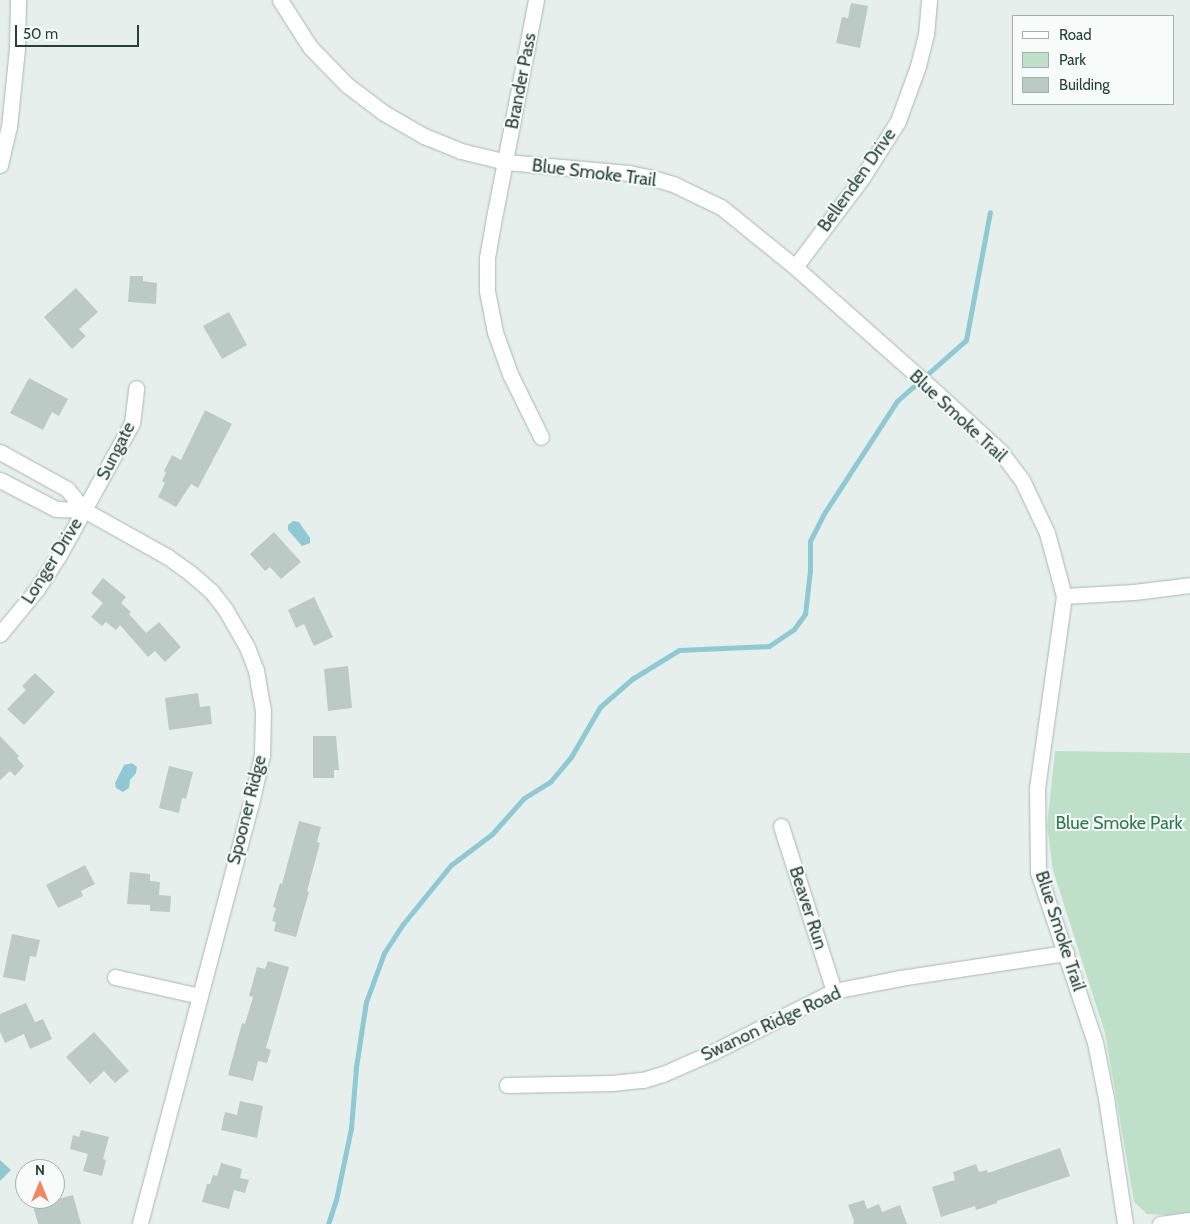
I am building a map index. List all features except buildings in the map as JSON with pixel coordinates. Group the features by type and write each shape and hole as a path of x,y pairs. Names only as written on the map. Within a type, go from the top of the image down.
{"street":[{"path":"0,165 9,127 18,0"},
{"name":"Blue Smoke Trail","path":"280,0 310,47 347,85 384,113 424,136 461,151 506,162 629,173 673,184 721,207 795,267 930,387 1000,451 1022,480 1047,533 1064,596 1037,788 1038,872 1095,1042 1106,1098 1124,1224"},
{"name":"Brander Pass","path":"536,0 487,258 487,291 494,332 510,374 541,437"},
{"name":"Bellenden Drive","path":"795,267 862,178 898,121 918,66 926,35 929,0"},
{"name":"Sungate","path":"84,510 134,420 136,388"},
{"name":"Spooner Ridge","path":"0,452 68,489 84,510 190,572 211,591 237,629 256,670 262,711 262,755 252,800 140,1224"},
{"path":"0,480 56,509 84,510"},
{"name":"Longer Drive","path":"0,634 37,589 84,510"},
{"path":"1064,596 1134,592 1190,584"},
{"name":"Beaver Run","path":"781,826 834,991"},
{"name":"Swanon Ridge Road","path":"507,1085 612,1084 643,1080 663,1074 834,991 900,978 1066,953"},
{"path":"116,977 200,996"},
{"path":"1160,1224 1190,1220"}],"green space":[{"name":"Blue Smoke Park","path":"1055,751 1190,753 1190,1212 1167,1215 1147,1214 1134,1202 1105,1033 1053,870 1047,826"}],"water":[{"path":"293,521 299,522 310,538 310,543 302,546 288,530 288,525"},
{"path":"132,763 137,767 136,773 130,780 129,788 123,792 116,788 115,783 124,765"},
{"path":"0,1160 11,1170 0,1181"}],"waterway":[{"path":"328,1224 336,1200 351,1128 356,1067 366,1002 384,953 403,924 451,865 492,834 524,798 550,782 571,757 600,707 632,679 679,650 769,646 794,629 805,614 810,570 810,541 823,515 897,401 966,340 990,212"}]}
